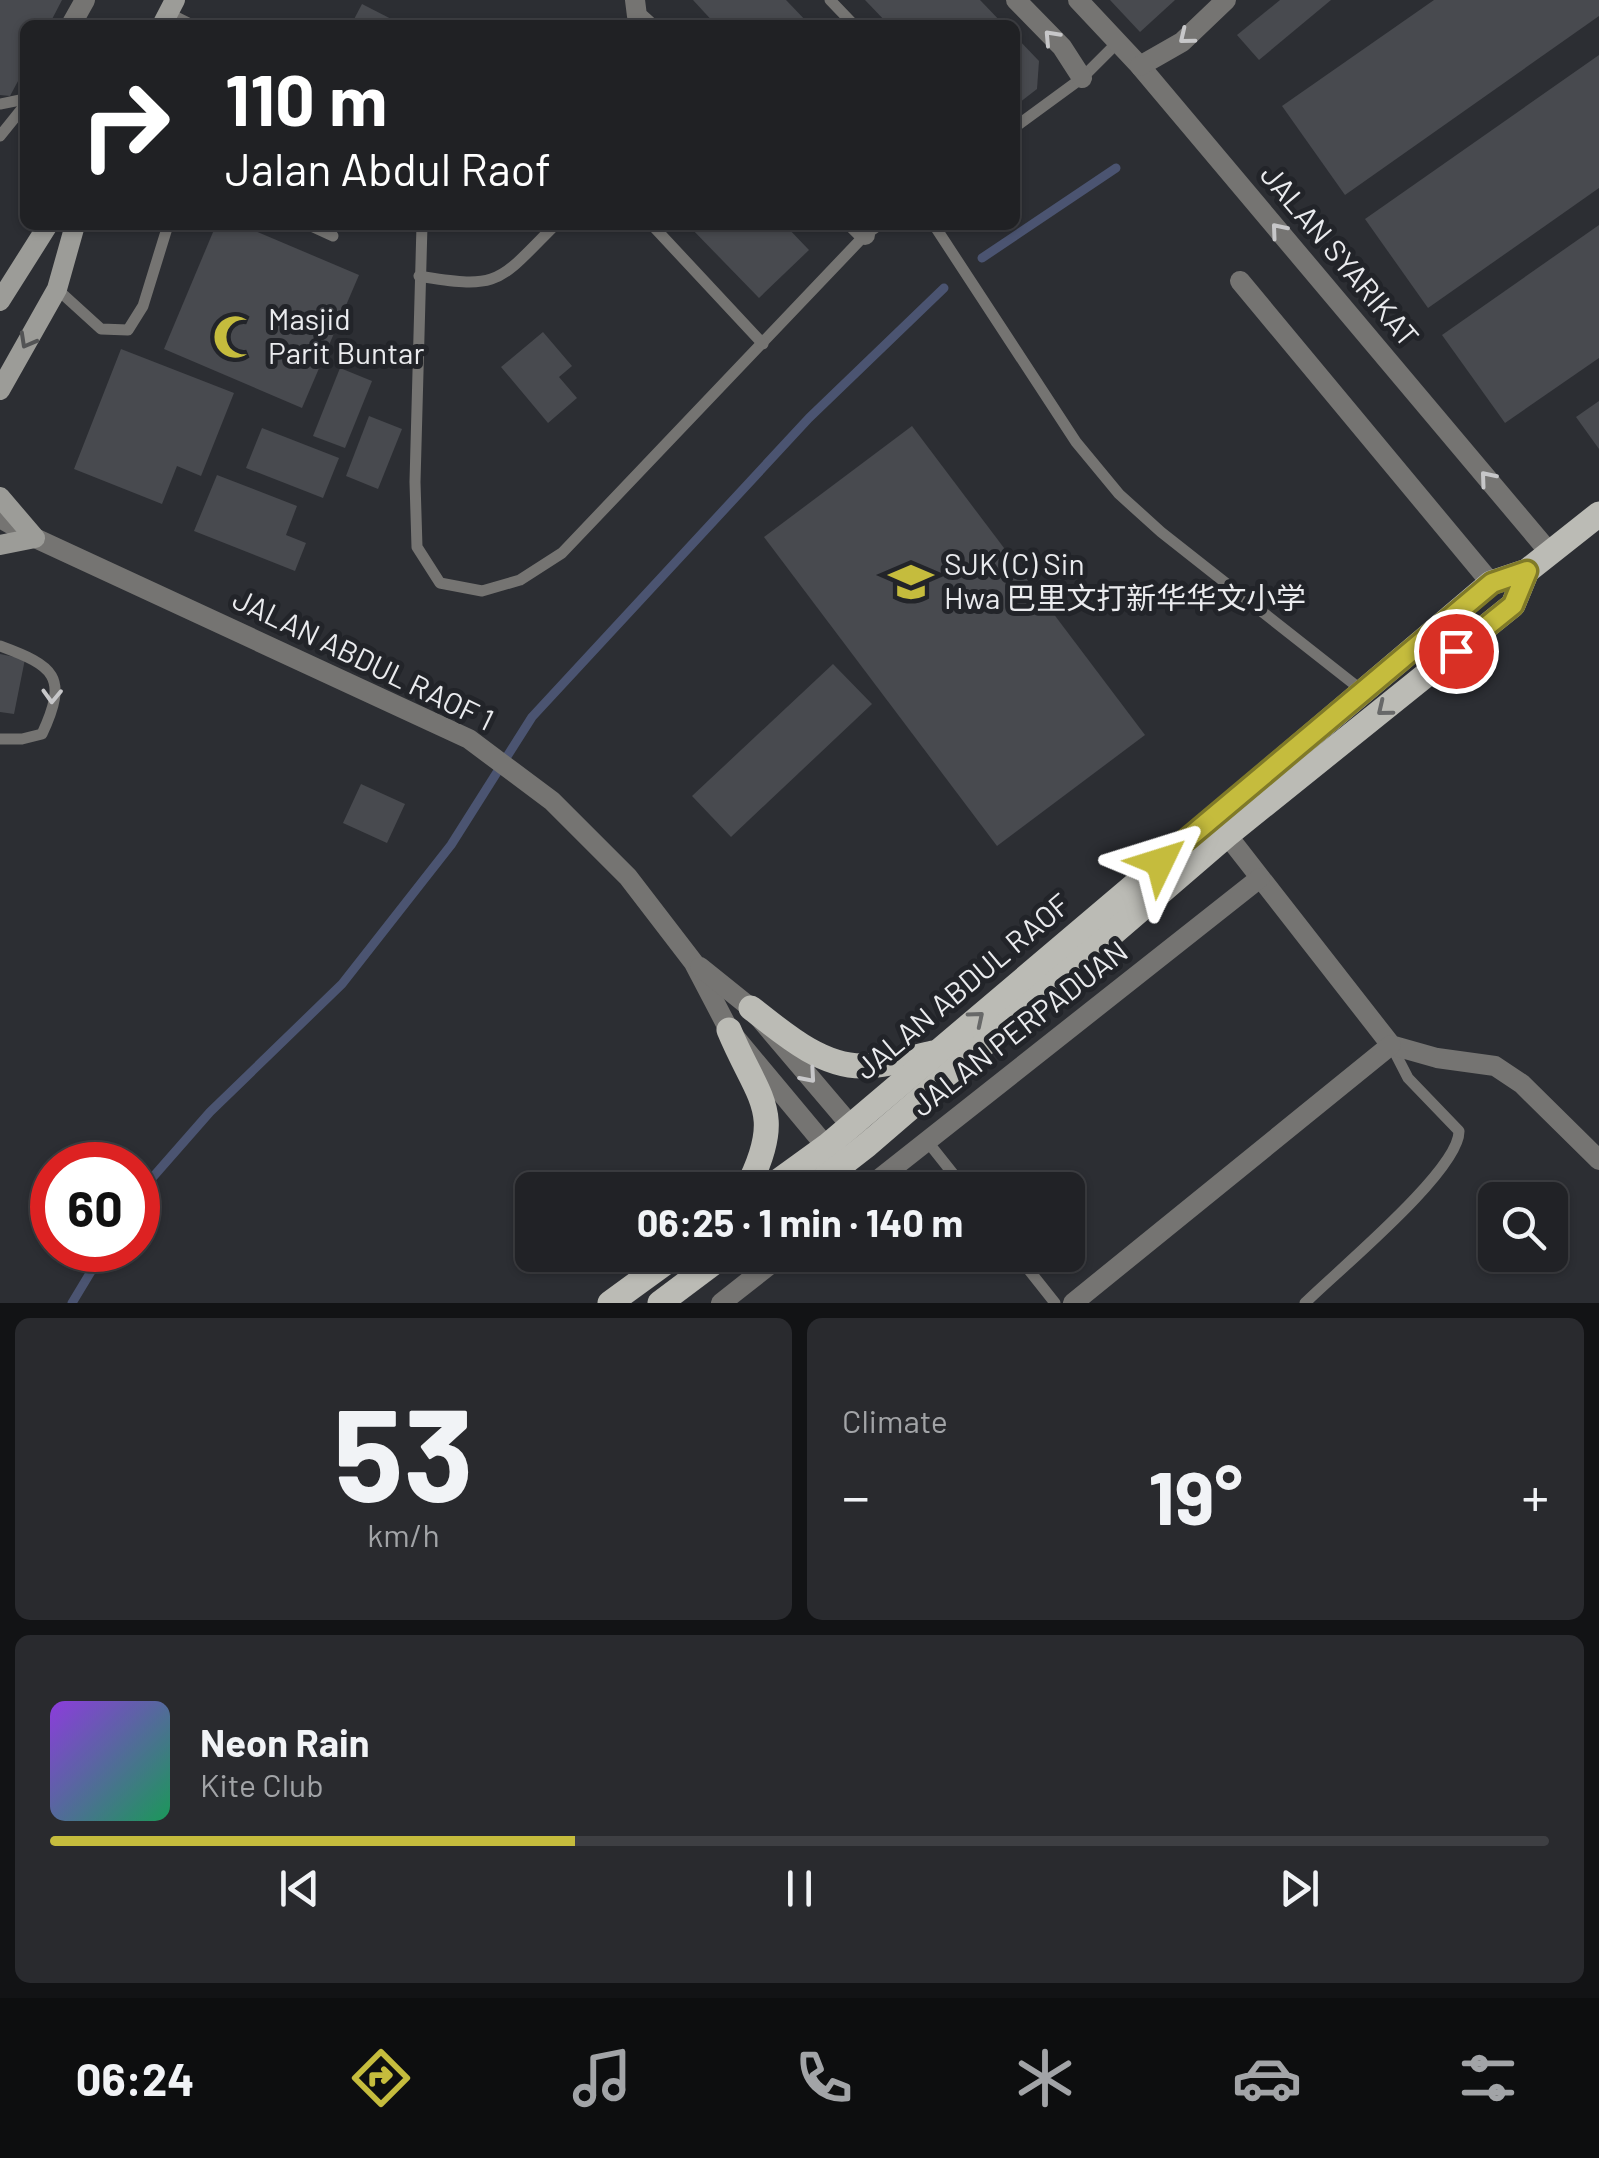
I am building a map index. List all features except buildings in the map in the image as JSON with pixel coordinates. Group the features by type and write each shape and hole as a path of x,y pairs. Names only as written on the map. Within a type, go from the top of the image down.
{"main road":[{"path":"0,301 45,230"},
{"path":"0,390 57,289 74,230"},
{"path":"0,497 35,538 0,545"},
{"name":"JALAN ABDUL RAOF","path":"859,1135 939,1051 1492,583 1527,571 1599,514"},
{"name":"JALAN ABDUL RAOF","path":"802,1172 834,1156 1513,605 1527,571"},
{"path":"751,1008 785,1034 835,1062 863,1066 939,1051"},
{"path":"729,1030 763,1096 768,1123 754,1172"},
{"name":"JALAN ABDUL RAOF","path":"822,1172 834,1156"},
{"path":"610,1303 653,1272"},
{"path":"660,1303 701,1272"}],"street":[{"path":"1016,0 1062,47 1082,78"},
{"name":"JALAN SYARIKAT","path":"1078,0 1140,66 1550,553"},
{"path":"1140,66 1182,42 1226,0"},
{"path":"1240,281 1492,583"},
{"name":"JALAN ABDUL RAOF 1","path":"0,518 35,538 469,739 552,801 628,877 694,963 729,1030 834,1156"},
{"path":"1227,835 1391,1045 1437,1058 1496,1066 1522,1084 1599,1160"},
{"name":"JALAN PERPADUAN","path":"888,1172 1260,878"},
{"name":"JALAN ABDUL RAOF 1","path":"694,963 751,1008 859,1135"},
{"path":"1073,1303 1391,1045"},
{"path":"721,1303 760,1272"}],"lane":[{"path":"830,0 849,20"},
{"path":"1020,122 1082,78 1117,43"},
{"path":"0,136 20,109"},
{"path":"57,289 102,329 128,330 143,306 166,230"},
{"path":"320,230 333,236"},
{"path":"422,230 417,547 440,583 482,591 520,580 562,552 763,344 864,230"},
{"path":"419,276 469,285 492,281 508,272 550,230"},
{"path":"657,230 763,344"},
{"path":"937,230 1076,442 1119,494 1364,692"},
{"path":"0,646 38,660 52,674 55,706 42,734 22,739 0,738"},
{"path":"1304,1303 1394,1219 1452,1156 1459,1143 1459,1131 1408,1078 1391,1045"},
{"path":"927,1141 952,1172"},
{"path":"1030,1272 1055,1303"}],"waterway":[{"path":"982,258 1116,168"},
{"path":"160,1169 210,1112 342,984 451,845 532,717 809,418 944,288"},
{"path":"72,1303 91,1272"}],"place":[{"name":"Masjid Parit Buntar","path":"235,337"},
{"name":"SJK (C) Sin Hwa 巴里文打新华华文小学","path":"911,582"}],"route":[{"path":"1160,862 1492,583 1527,571 1513,605 1456,651"}]}
